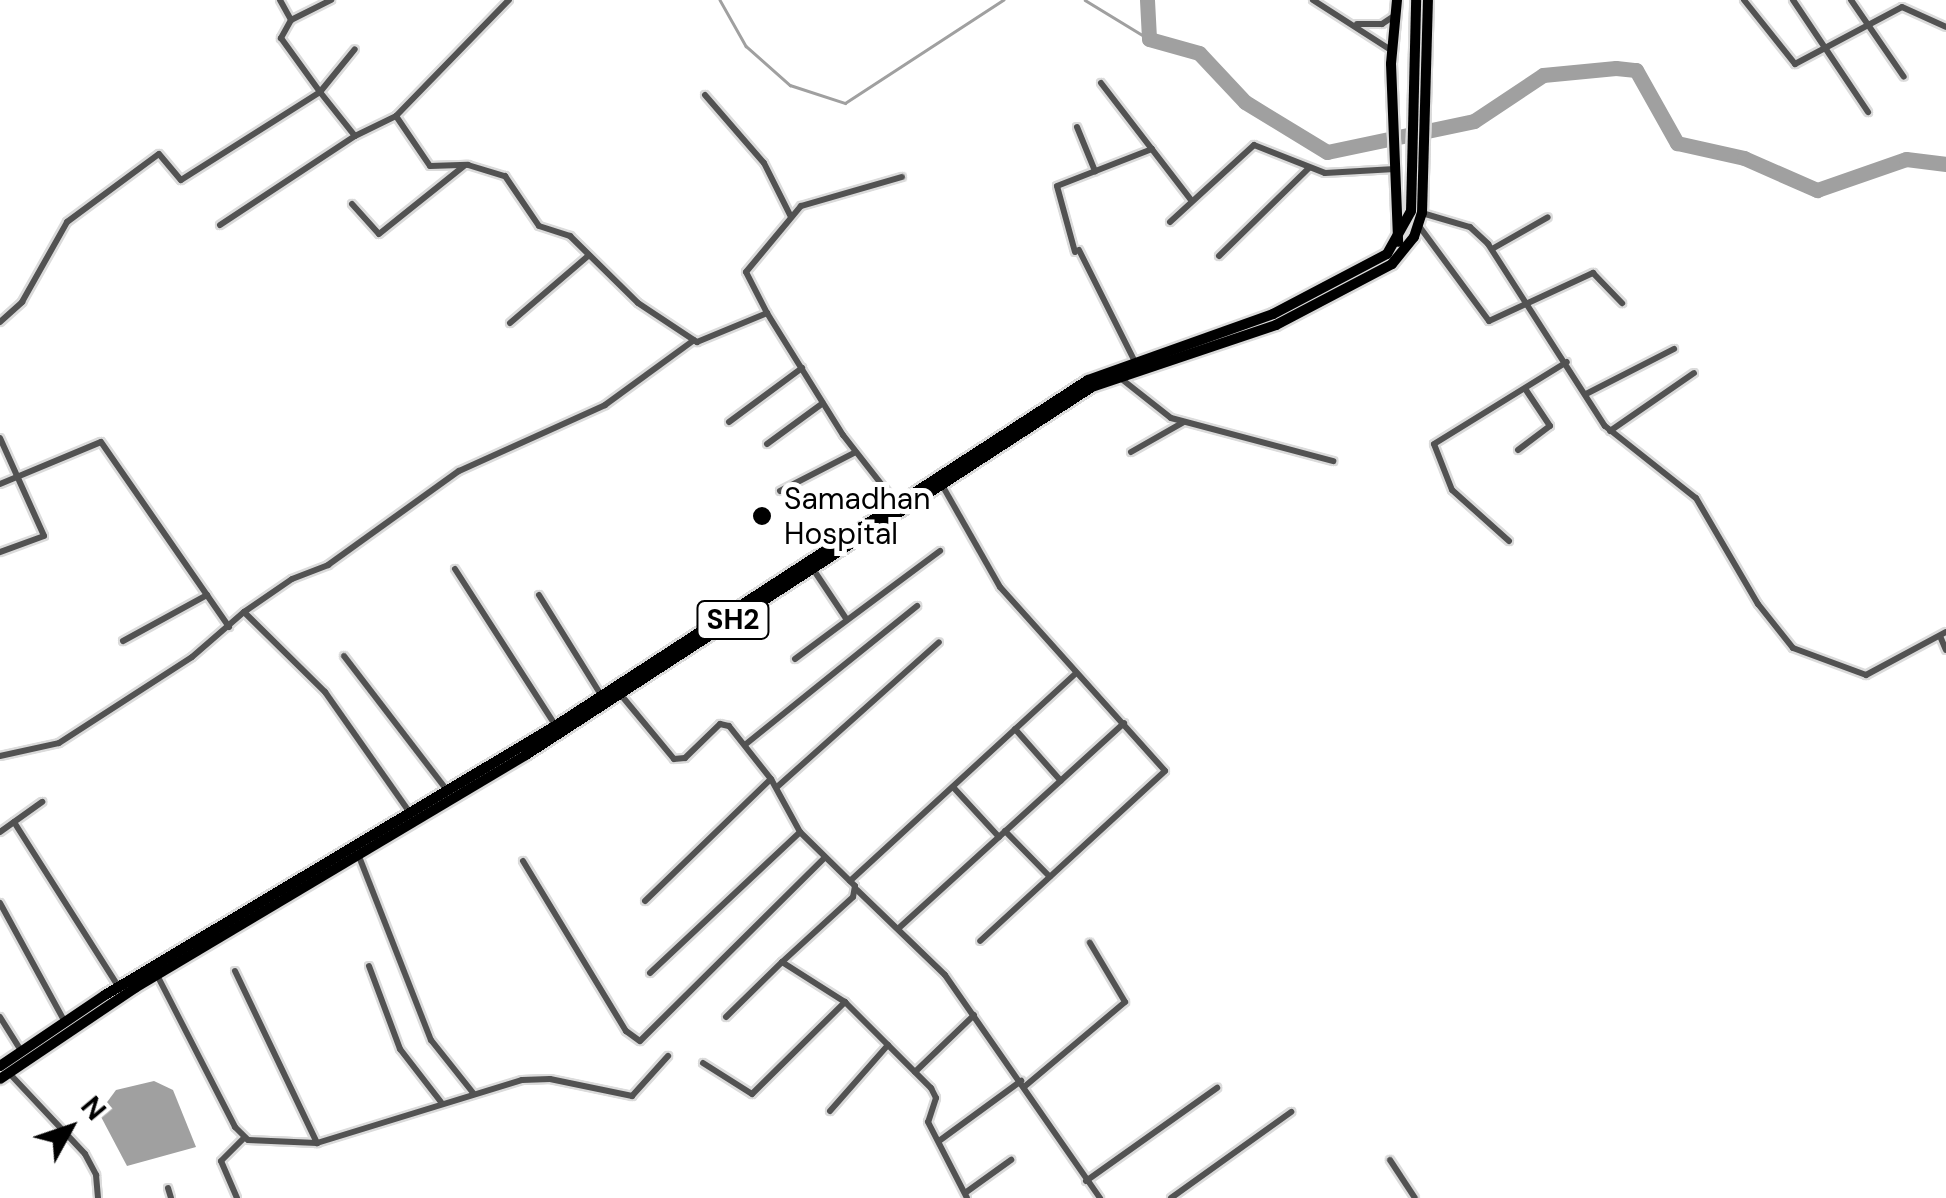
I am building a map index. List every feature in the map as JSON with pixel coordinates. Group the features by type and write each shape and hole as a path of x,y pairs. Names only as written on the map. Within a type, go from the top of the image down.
{"main road":[{"path":"1397,0 1391,64 1398,242"},
{"name":"SH2","path":"3,1073 22,1052 119,987 410,812 474,781 1070,390 1134,360 1247,325 1390,259 1411,211 1410,51 1416,0"},
{"name":"SH2","path":"3,1073 157,974 620,694 1118,376 1276,325 1390,259 1418,226 1422,212 1428,0"}],"street":[{"path":"280,0 291,20"},
{"path":"331,0 291,20 281,38 355,136"},
{"path":"220,225 355,136 396,116 509,0"},
{"path":"1313,0 1356,24 1392,51"},
{"path":"1744,0 1790,62 1826,48 1904,4 1946,27"},
{"path":"1793,0 1868,112"},
{"path":"1851,0 1904,78"},
{"path":"1356,24 1382,24 1394,16"},
{"path":"0,322 22,302 67,222 161,154 182,179 320,92 355,49"},
{"path":"1101,84 1192,201"},
{"path":"705,95 764,163 791,218"},
{"path":"396,116 430,166 465,165 504,176 539,226 565,233 638,303 694,340 708,342 767,313"},
{"path":"1077,127 1095,172"},
{"path":"1170,222 1254,145 1309,168 1396,166"},
{"path":"1134,360 1077,251 1056,188 1152,149"},
{"path":"352,204 379,234 465,165"},
{"path":"1219,256 1309,168"},
{"path":"897,504 823,403 746,272 804,204 902,177"},
{"path":"1422,212 1470,227 1492,249 1610,431 1696,498 1758,604 1793,648 1866,675 1943,634 1946,650"},
{"path":"1492,249 1548,216"},
{"path":"1418,226 1440,247 1485,320 1593,274 1622,303"},
{"path":"510,323 589,255"},
{"path":"0,756 59,743 228,627 292,578 328,565 444,481 605,404 694,340"},
{"path":"1586,394 1674,349"},
{"path":"1509,542 1452,490 1433,450 1437,440 1463,432 1567,362"},
{"path":"729,422 802,368"},
{"path":"1610,431 1694,373"},
{"path":"1118,376 1160,413 1333,461"},
{"path":"1518,450 1550,426 1526,390"},
{"path":"766,444 823,403"},
{"path":"1131,452 1184,422"},
{"path":"0,438 21,478 44,540 0,552"},
{"path":"0,484 101,442 228,627"},
{"path":"780,491 856,452"},
{"path":"942,485 991,575 1165,771 980,941"},
{"path":"794,658 940,551"},
{"path":"812,568 847,620"},
{"path":"455,569 555,726"},
{"path":"123,641 207,595"},
{"path":"540,596 602,696"},
{"path":"746,744 917,606"},
{"path":"244,612 333,702 410,812"},
{"path":"776,787 939,642"},
{"path":"344,656 448,791"},
{"path":"850,881 1075,674"},
{"path":"620,694 674,758 685,758 720,724 746,744 771,778 800,832 900,927 974,1015 1100,1198"},
{"path":"900,927 1124,724"},
{"path":"1015,729 1060,781"},
{"path":"645,901 771,778"},
{"path":"953,787 1050,877"},
{"path":"0,832 42,802"},
{"path":"14,822 119,987"},
{"path":"650,974 800,832"},
{"path":"358,853 431,1040 474,1094"},
{"path":"523,860 626,1031 640,1041 824,858"},
{"path":"726,1017 857,890"},
{"path":"0,904 65,1022"},
{"path":"938,1141 1022,1084 1125,1002 1090,943"},
{"path":"782,962 845,1002 935,1094 928,1122 966,1195 1011,1160"},
{"path":"370,966 400,1048 441,1102"},
{"path":"236,972 317,1142"},
{"path":"157,974 244,1138"},
{"path":"703,1063 752,1094 845,1002"},
{"path":"914,1072 974,1015"},
{"path":"0,1018 22,1052"},
{"path":"830,1111 888,1046"},
{"path":"237,1198 221,1162 244,1138 317,1142 441,1102 550,1079 632,1096 668,1056"},
{"path":"3,1073 85,1154 96,1175 98,1198"},
{"path":"1086,1181 1217,1088"},
{"path":"1171,1198 1291,1112"},
{"path":"1390,1160 1415,1198"},
{"path":"168,1188 172,1198"}],"shaded area":[{"path":"154,1081 173,1090 196,1147 127,1166 99,1113 116,1090"}],"waterway":[{"path":"720,0 746,46 790,85 845,103 1003,0"},
{"path":"1085,0 1149,39"},
{"path":"1147,0 1149,39 1199,53 1245,102 1327,152 1474,121 1543,75 1616,68 1636,70 1677,143 1744,158 1817,190 1906,159 1946,164"}],"place":[{"name":"Samadhan Hospital","path":"762,516"}]}
